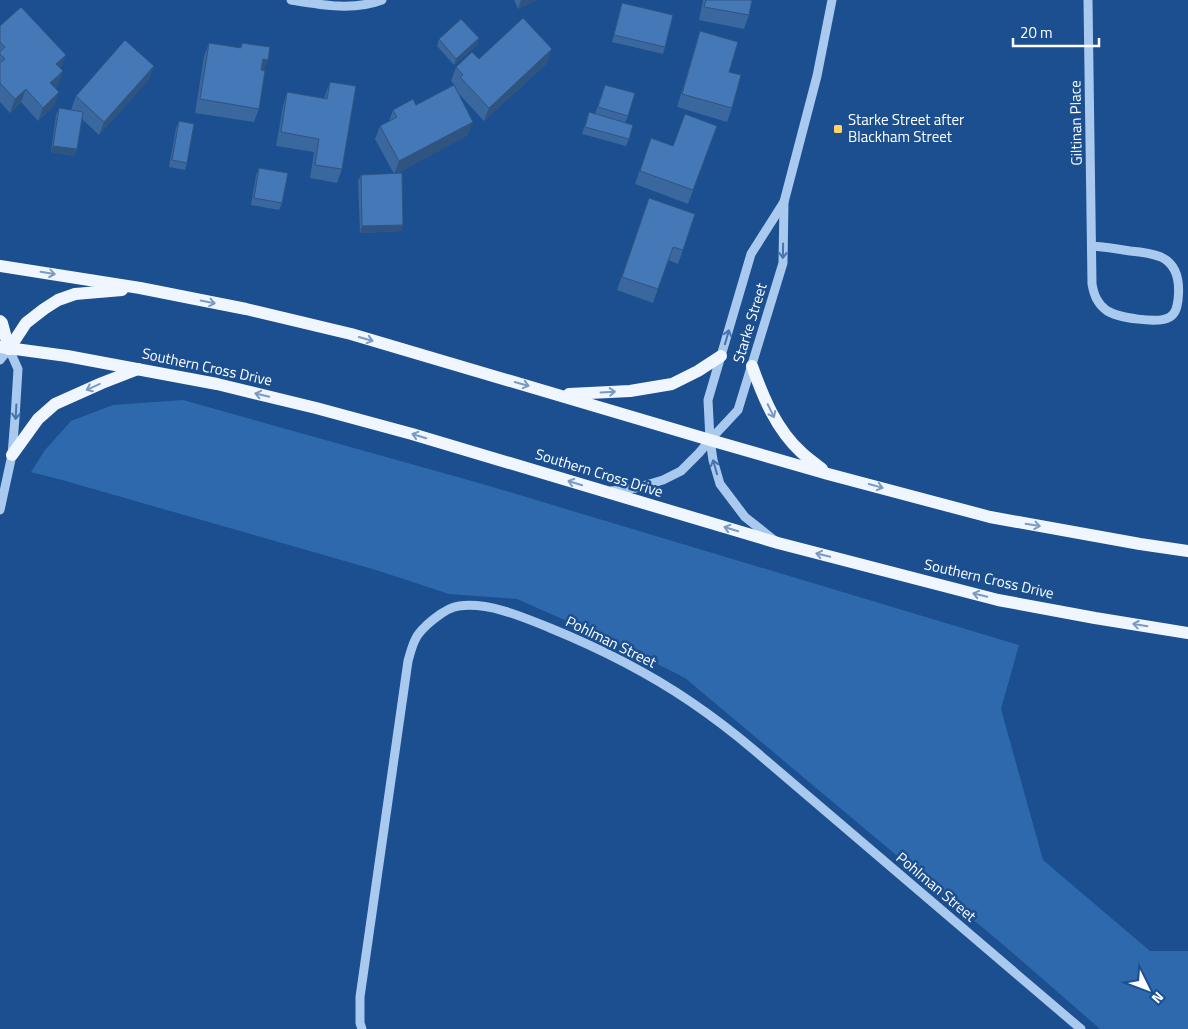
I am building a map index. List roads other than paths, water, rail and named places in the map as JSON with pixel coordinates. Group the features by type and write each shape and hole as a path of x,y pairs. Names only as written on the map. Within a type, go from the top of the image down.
{"main road":[{"path":"0,266 140,288 246,309 351,334 828,474 990,517 1188,551"},
{"path":"5,348 26,323 44,308 58,300 75,294 140,288"},
{"path":"0,320 5,348"},
{"name":"Southern Cross Drive","path":"5,348 67,356 217,384 412,434 778,543 998,600 1095,618 1188,632"},
{"path":"559,395 630,391 672,384 698,371 721,356"},
{"path":"752,366 761,392 778,425 800,452 828,474"},
{"path":"12,455 38,419 55,404 102,382 138,369"}],"street":[{"path":"291,0 334,7 369,5 382,0"},
{"name":"Starke Street","path":"605,492 636,488 663,480 681,470 699,454 738,410 783,263 784,202 817,76 832,0"},
{"name":"Giltinan Place","path":"1088,0 1092,284 1094,294 1099,303 1108,311 1120,316 1154,321 1169,318 1174,314 1177,308 1180,286 1177,275 1171,265 1162,258 1151,254 1092,246"},
{"name":"Starke Street","path":"778,543 745,517 720,484 713,460 710,440 708,400 751,254 784,202"},
{"path":"0,360 5,348"},
{"path":"0,510 12,455 18,369 5,348"},
{"name":"Pohlman Street","path":"362,1029 360,1023 360,997 408,662 415,638 432,619 457,606 486,606 532,621 582,641 660,682 692,703 754,750 1081,1029"}],"place":[{"name":"Starke Street after Blackham Street","path":"838,129"}]}
